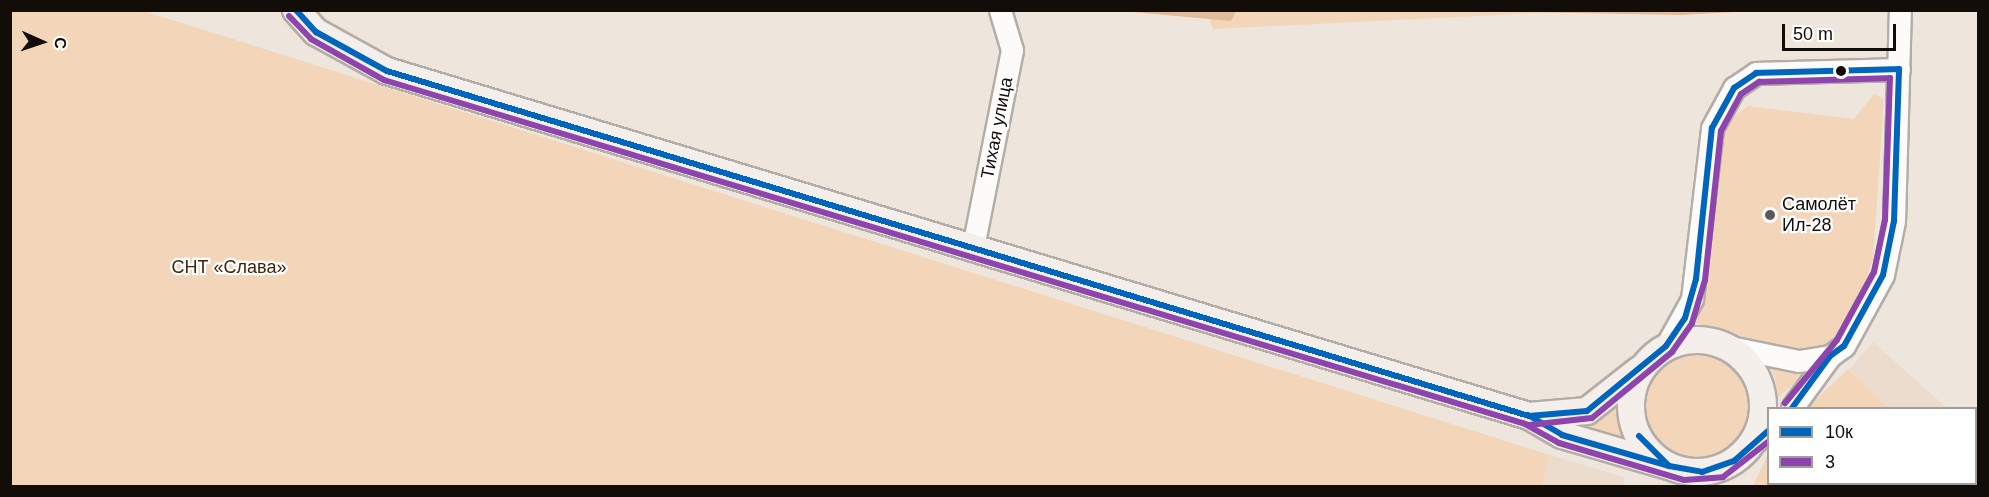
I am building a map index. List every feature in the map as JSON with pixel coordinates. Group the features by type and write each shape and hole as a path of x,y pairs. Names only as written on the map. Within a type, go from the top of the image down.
{"main road":[{"path":"296,10 316,32 387,71 1529,416 1562,435 1671,476 1702,472 1751,446"},
{"path":"1529,416 1587,411 1666,346 1698,339 1730,347 1756,374 1763,392 1764,411 1751,446 1723,486"},
{"path":"1644,365 1633,392 1632,422 1652,455 1671,476"}],"street":[{"name":"Тихая улица","path":"973,247 1012,50 1000,10"},
{"path":"1793,407 1830,356 1845,346 1860,322 1883,275 1894,221 1900,20"},
{"path":"1666,346 1692,299 1712,128 1734,88 1756,73 1899,69"},
{"path":"1730,347 1799,361 1830,356"}],"shaded area":[{"path":"1409,10 1752,10 1752,11 1681,15"},
{"path":"1122,11 1236,11 1231,21"},
{"path":"1873,342 1946,407 1817,407"},
{"path":"1550,455 1624,477 1624,486 1542,486"}],"green space":[{"path":"1206,10 1576,11 1213,29"},
{"name":"СНТ «Слава»","path":"144,11 1550,455 1542,486 11,486 10,12"},
{"path":"1874,94 1884,99 1873,259 1859,300 1835,340 1810,353 1775,350 1696,323 1722,125 1748,106 1854,119"},
{"path":"1696,349 1717,354 1735,366 1747,384 1752,405 1747,426 1735,444 1717,456 1696,461 1675,456 1657,444 1645,426 1640,405 1645,384 1657,366 1675,354"},
{"path":"1762,355 1816,365 1777,398 1775,376"},
{"path":"1848,369 1886,407 1808,407"},
{"path":"1614,400 1626,441 1567,423"},
{"path":"1767,456 1767,485 1782,485 1753,486"}],"transit line":[{"name":"10к","path":"296,10 316,32 387,71 1529,416 1587,411 1666,346 1685,318 1696,279 1712,128 1734,88 1756,73 1899,69"},
{"name":"3","path":"289,16 311,39 384,80 1529,425 1592,418 1672,352 1692,323 1705,280 1721,131 1741,94 1759,82 1890,78 1885,220 1874,272 1837,340 1785,403"},
{"name":"10к","path":"1793,407 1830,356 1844,346 1883,275 1894,221 1899,69"},
{"name":"10к","path":"1528,415 1562,435 1669,466"},
{"name":"3","path":"1523,423 1559,443 1684,480 1723,477 1767,443"},
{"name":"10к","path":"1639,436 1669,466 1702,472 1734,461 1767,432"}],"place":[{"name":"Самолёт Ил-28","path":"1770,215"}]}
